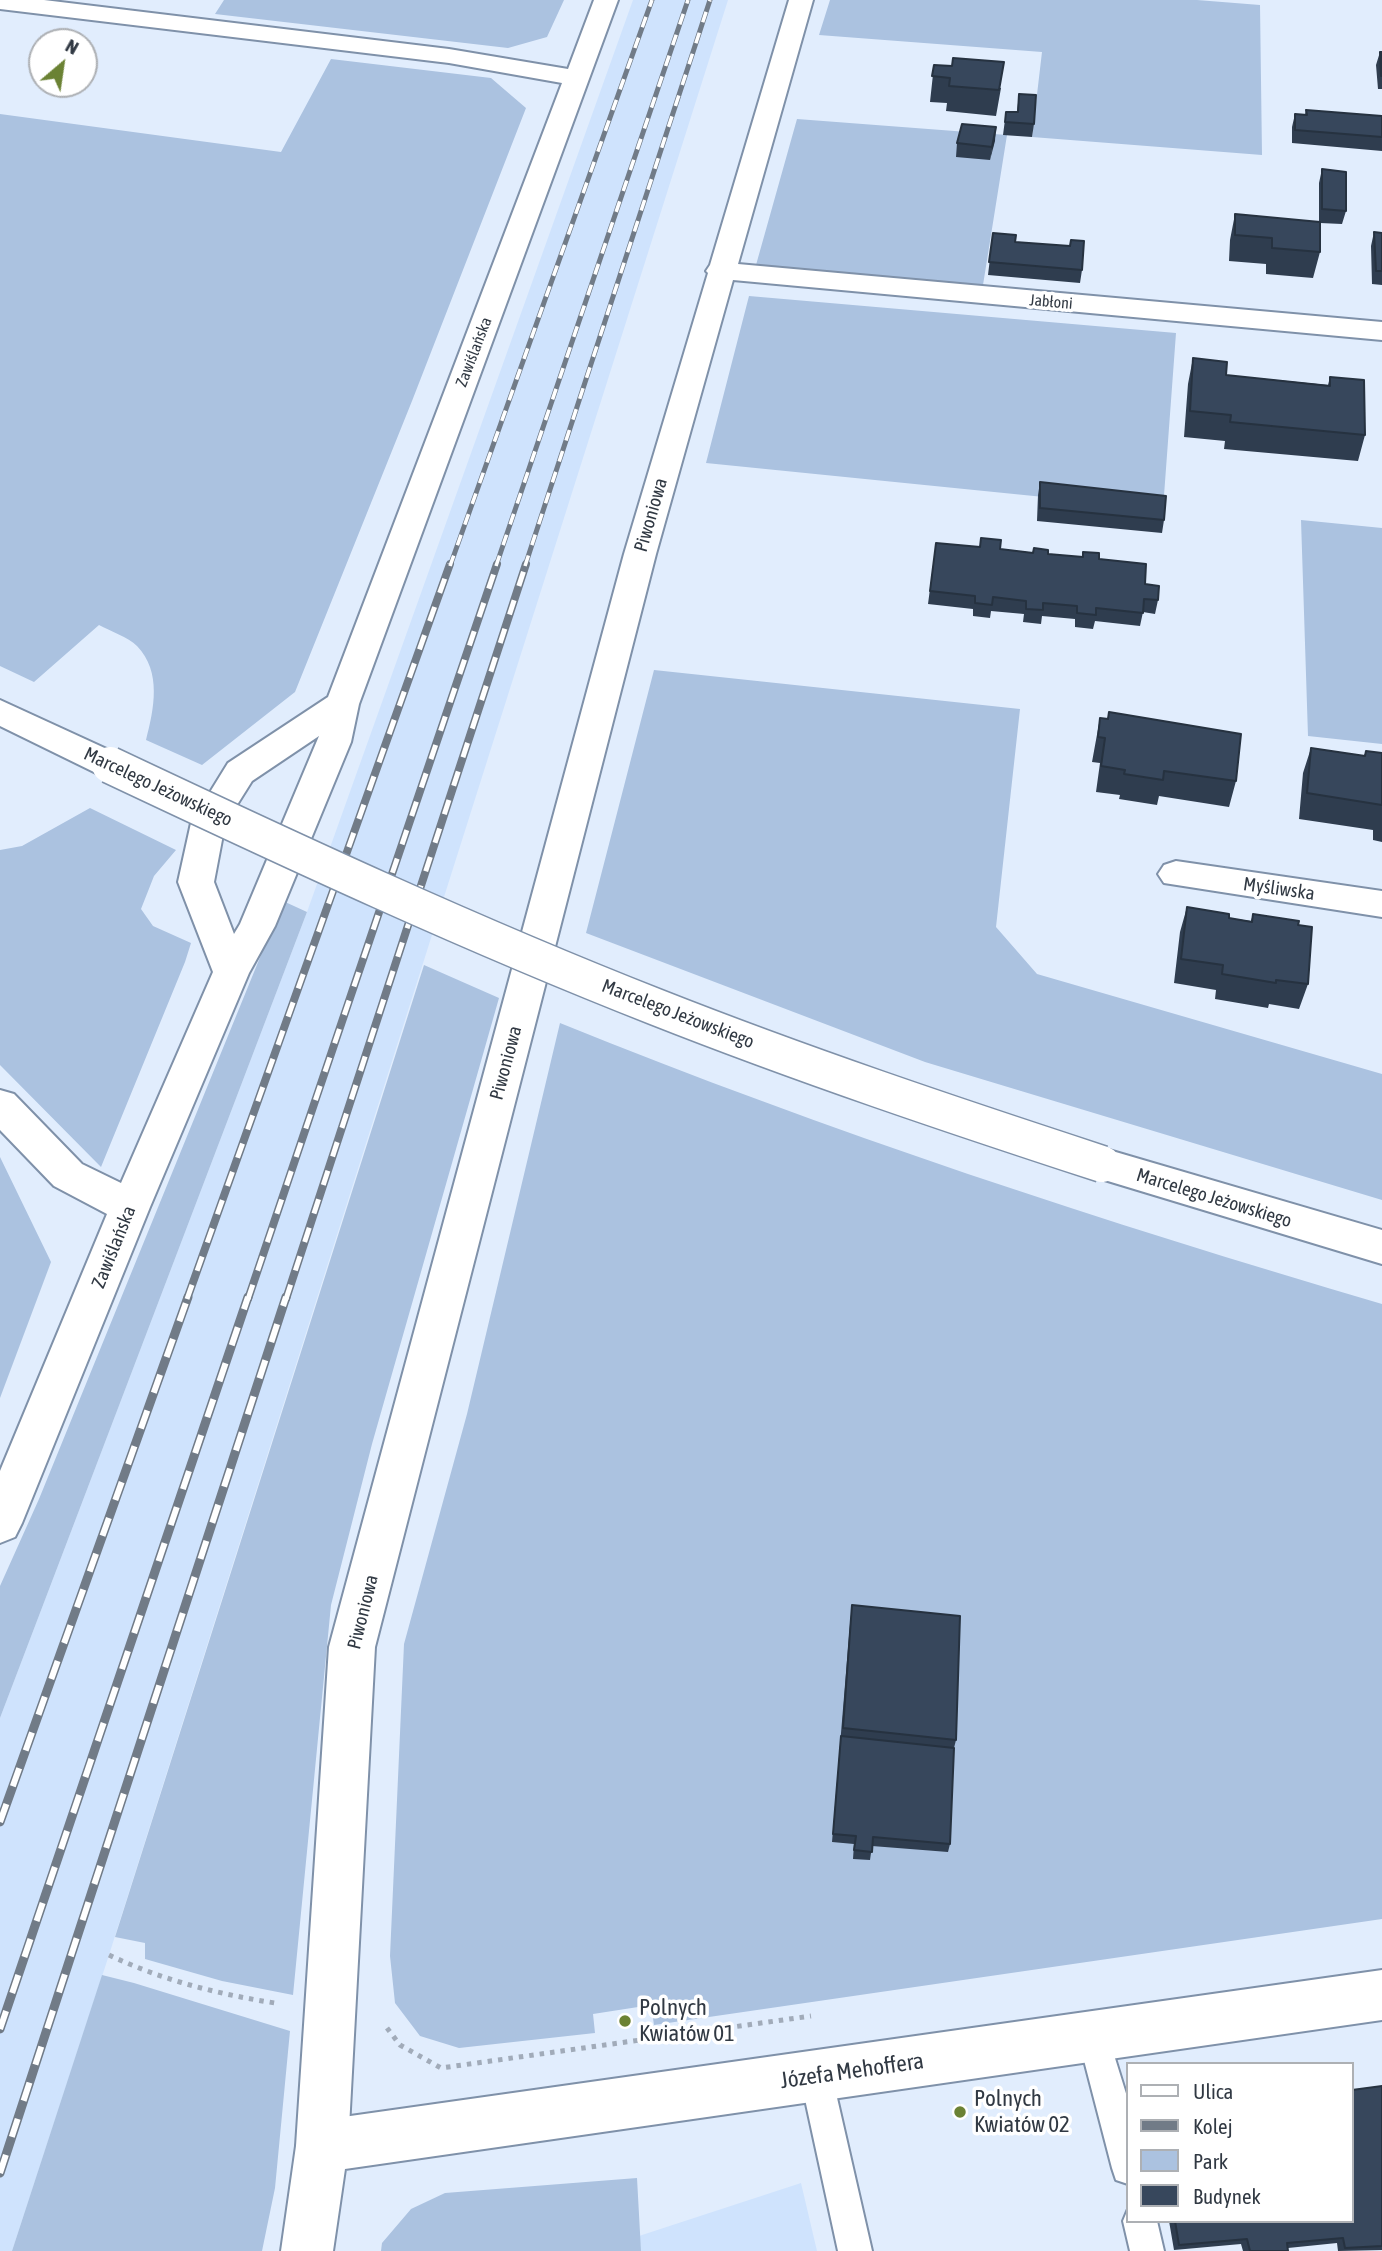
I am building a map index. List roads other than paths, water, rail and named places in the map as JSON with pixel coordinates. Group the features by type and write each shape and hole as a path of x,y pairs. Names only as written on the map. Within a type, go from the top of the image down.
{"street":[{"name":"Zawiślańska","path":"3,1509 231,972 257,926 334,742 342,704 606,0"},
{"name":"Piwoniowa","path":"307,2251 322,2146 352,1647 640,554 720,271 801,0"},
{"path":"0,2 449,56 577,78"},
{"name":"Jabłoni","path":"720,271 1382,331"},
{"path":"231,972 196,883 208,823 240,772 342,704"},
{"name":"Marcelego Jeżowskiego","path":"0,712 346,876 594,983 841,1076 1102,1164 1382,1247"},
{"name":"Myśliwska","path":"1176,874 1382,904"},
{"path":"0,1105 68,1175 130,1207"},
{"name":"Józefa Mehoffera","path":"322,2146 1382,1994"}],"lane":[{"path":"1094,2037 1111,2091 1126,2159"},
{"path":"816,2076 855,2251"},
{"path":"1140,2223 1147,2251"}],"railway":[{"path":"450,566 652,0"},
{"path":"496,566 688,0"},
{"path":"525,566 710,0"},
{"path":"187,1299 450,564"},
{"path":"248,1299 497,564"},
{"path":"286,1299 526,564"},
{"path":"0,1822 188,1297"},
{"path":"0,2029 248,1297"},
{"path":"0,2173 286,1297"}],"place":[{"name":"Polnych Kwiatów 01","path":"625,2021"},
{"name":"Polnych Kwiatów 02","path":"960,2112"}]}
